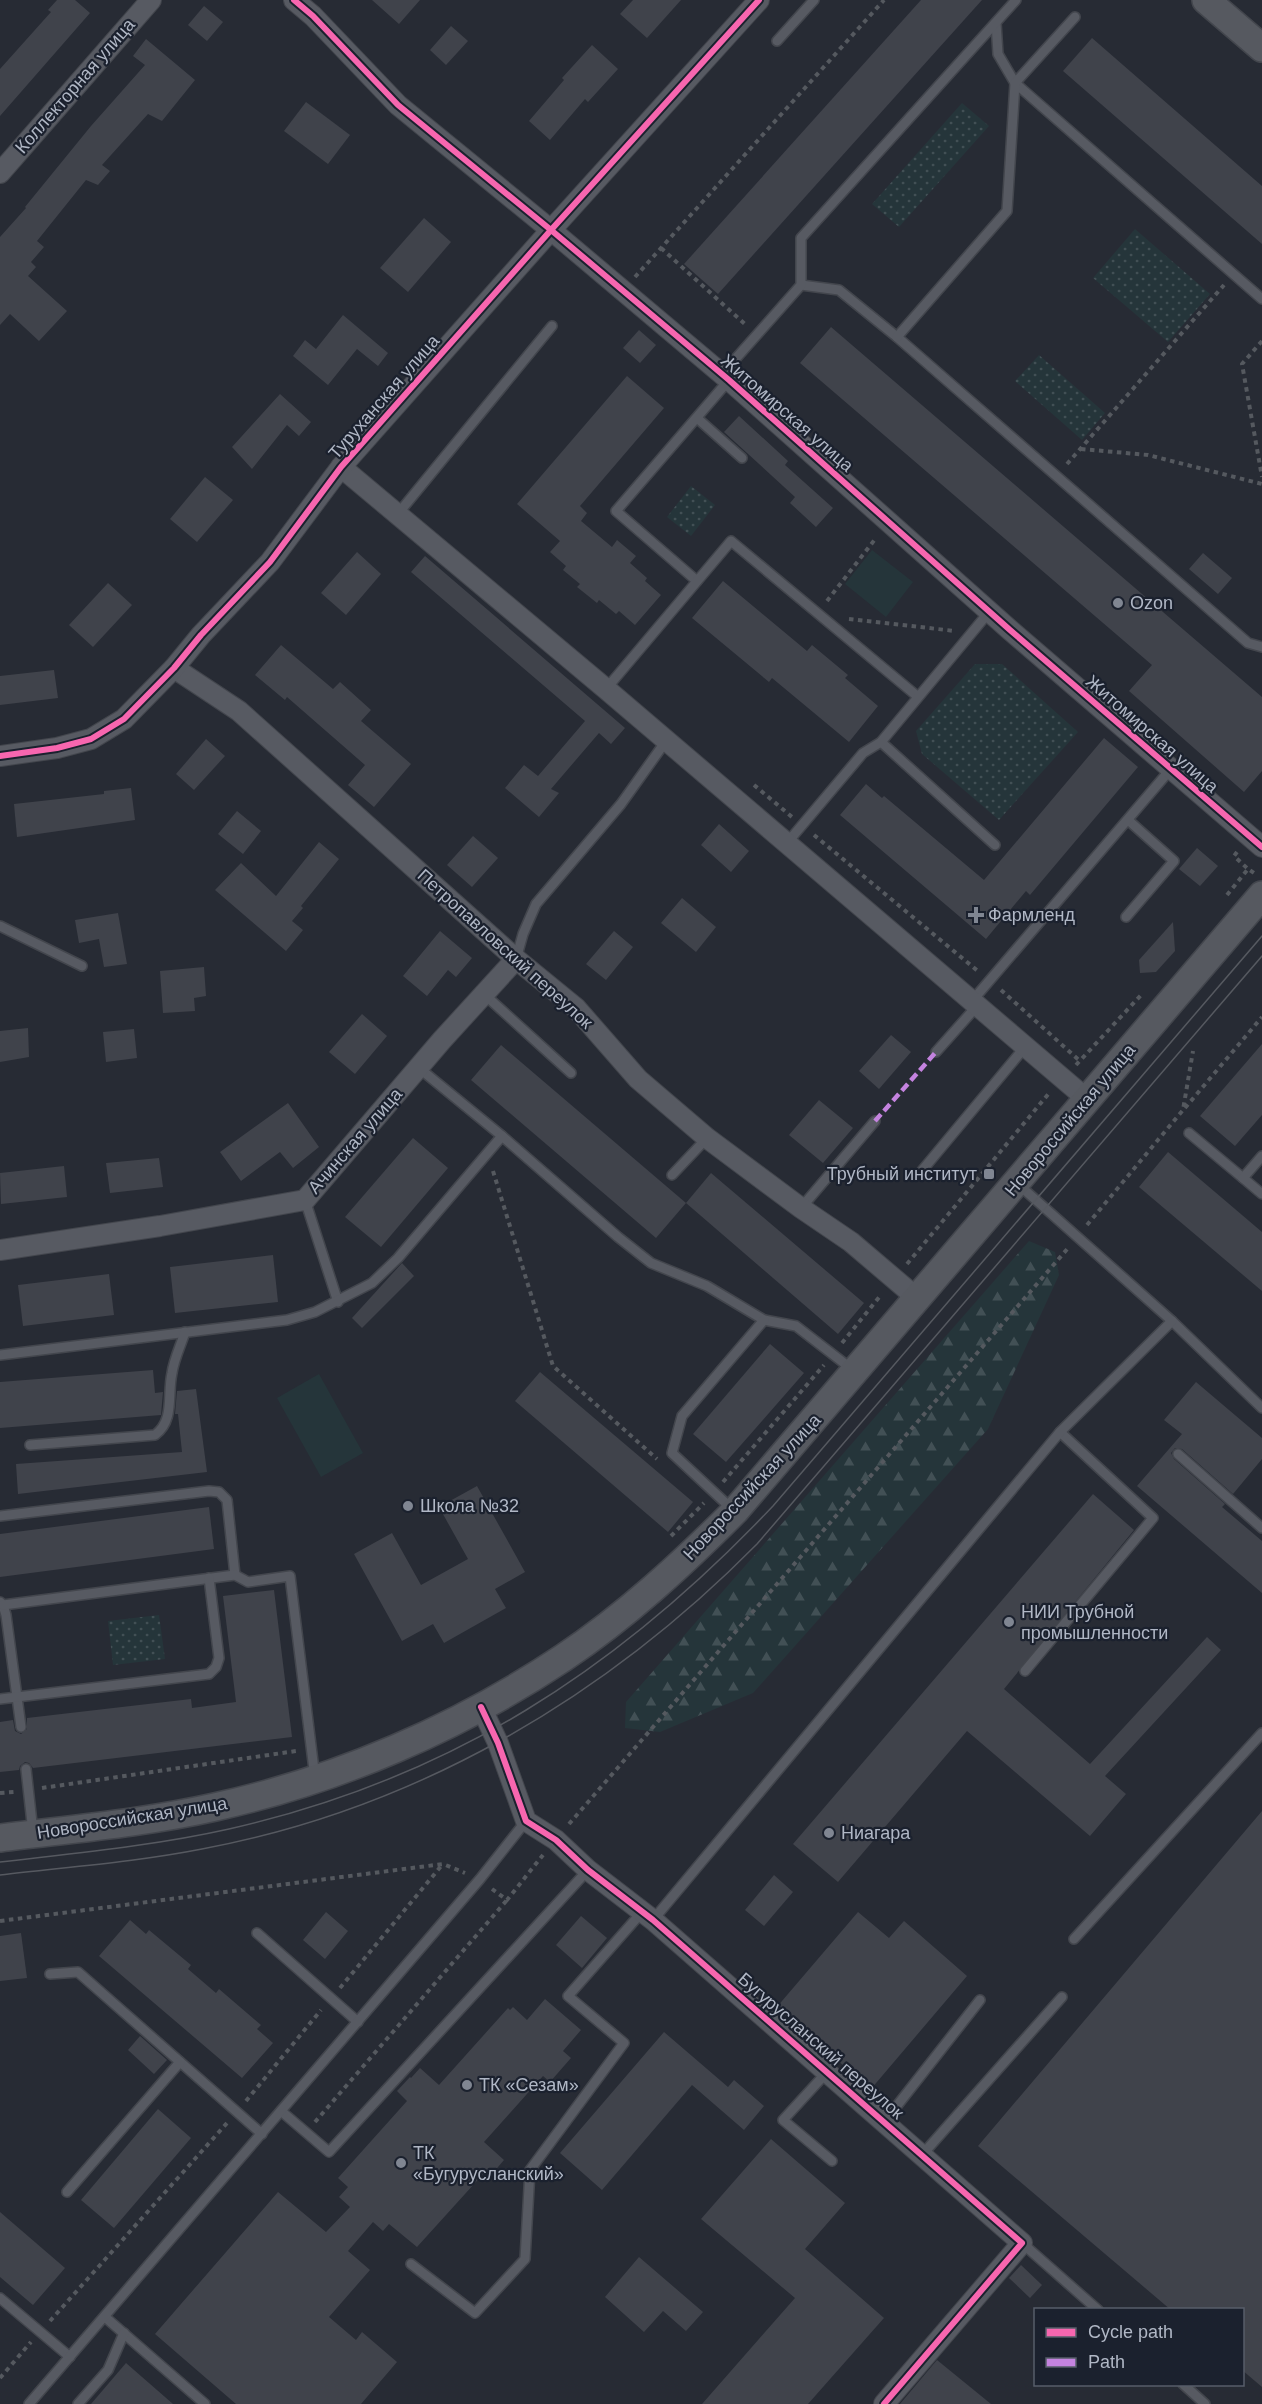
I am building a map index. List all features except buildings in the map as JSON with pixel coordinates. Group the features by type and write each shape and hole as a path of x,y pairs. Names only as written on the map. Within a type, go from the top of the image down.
{"main road":[{"path":"1206,0 1262,48"},
{"name":"Новороссийская улица","path":"0,1838 154,1819 274,1793 315,1780 377,1757 481,1707 557,1662 607,1625 691,1554 735,1511 1262,895"}],"street":[{"name":"Коллекторная улица","path":"0,173 151,0"},
{"name":"Житомирская улица","path":"294,0 313,16 398,105 725,377 989,612 1262,847"},
{"name":"Туруханская улица","path":"0,756 57,748 91,739 124,719 174,668 201,635 270,562 341,468 551,230 759,0"},
{"path":"341,468 606,689 1088,1100"},
{"name":"Петропавловский переулок","path":"174,668 239,711 516,959 576,1008 638,1079 707,1138 851,1242 918,1299"},
{"name":"Ачинская улица","path":"0,1250 160,1226 305,1200 516,959"},
{"path":"481,1707 498,1743 526,1821"},
{"name":"Бугурусланский переулок","path":"526,1821 556,1840 588,1870 648,1916 1022,2243"},
{"path":"884,2404 1022,2243"}],"lane":[{"path":"777,41 814,0"},
{"path":"697,580 616,512 697,418 756,334 801,285 801,238 1016,0"},
{"path":"897,337 1007,211 1015,83 1075,16"},
{"path":"996,22 998,54 1015,83 1262,299"},
{"path":"801,285 839,290 897,337 1248,643 1262,647"},
{"path":"397,514 552,326"},
{"path":"697,418 742,458"},
{"path":"606,689 731,541 918,696"},
{"path":"787,843 863,753 881,742 989,612"},
{"path":"516,959 523,934 536,904 621,804 666,741"},
{"path":"881,742 995,845"},
{"path":"936,1052 1170,770"},
{"path":"1126,917 1174,861 1128,820"},
{"path":"0,926 82,966"},
{"path":"485,995 571,1073"},
{"path":"920,1173 1025,1047"},
{"path":"419,1068 651,1263 707,1286 764,1320 796,1326 856,1372"},
{"path":"801,1208 875,1121"},
{"path":"1189,1133 1262,1194"},
{"path":"0,1355 287,1320 338,1302 372,1283 398,1258 502,1136"},
{"path":"672,1174 707,1138"},
{"path":"1243,1178 1262,1156"},
{"path":"1017,1183 1172,1321 1262,1408"},
{"path":"305,1200 338,1302"},
{"path":"735,1511 713,1494 672,1453 682,1416 764,1320"},
{"path":"411,2264 476,2313 525,2259 530,2170 624,2043 568,1996 648,1916 1060,1432 1172,1321"},
{"path":"30,1445 155,1435 164,1429 168,1418 172,1372 185,1332"},
{"path":"1025,1671 1153,1518 1060,1432"},
{"path":"1178,1454 1262,1528"},
{"path":"0,1516 209,1491 219,1492 227,1500 235,1575"},
{"path":"21,1727 2,1603 235,1575 248,1582 290,1576 315,1780"},
{"path":"0,1699 209,1674 216,1667 219,1658 209,1578"},
{"path":"1074,1939 1262,1732"},
{"path":"26,1769 33,1834"},
{"path":"30,2404 480,1879 526,1821"},
{"path":"281,2111 329,2151 588,1870"},
{"path":"257,1933 358,2022"},
{"path":"50,1974 78,1972 262,2134"},
{"path":"922,2154 1062,1997"},
{"path":"885,2121 980,2000"},
{"path":"67,2192 180,2062"},
{"path":"828,2071 783,2120 832,2161"},
{"path":"1022,2243 1096,2308"},
{"path":"0,2298 70,2357"},
{"path":"105,2317 205,2404"},
{"path":"78,2404 108,2370 124,2333"},
{"path":"1184,2386 1205,2404"}],"path":[{"path":"622,290 884,0"},
{"path":"661,248 756,334"},
{"path":"1056,476 1234,274"},
{"path":"1262,341 1242,364 1262,477"},
{"path":"1080,449 1148,455 1262,484"},
{"path":"888,522 820,615 972,633"},
{"path":"306,2133 556,1840 1077,1238 1262,1017"},
{"path":"1183,1110 1193,1051"},
{"path":"488,1153 553,1366 660,1462"},
{"path":"0,1921 443,1864 480,1879 507,1900"}],"green space":[{"path":"962,103 989,126 899,227 872,204"},
{"path":"1135,229 1210,294 1168,342 1093,278"},
{"path":"1039,355 1105,413 1082,440 1015,381"},
{"path":"691,486 715,505 691,536 667,517"},
{"path":"872,550 913,582 886,617 845,584"},
{"path":"975,664 1002,664 1078,732 999,820 922,754 916,731"},
{"path":"1029,1241 1055,1252 1059,1275 988,1429 753,1693 660,1732 625,1728 626,1702"},
{"path":"319,1374 363,1453 321,1477 277,1398"},
{"path":"159,1615 165,1659 113,1665 108,1621"}],"tram line":[{"path":"0,1862 172,1840 229,1829 309,1807 385,1780 457,1748 526,1710 591,1667 654,1619 714,1565 773,1506 1262,936"},
{"path":"0,1875 177,1854 281,1831 358,1806 432,1776 503,1739 571,1698 636,1651 698,1600 757,1544 1262,956"}],"marked path":[{"path":"875,1121 936,1052"}],"cycle path":[{"path":"294,0 313,16 398,105 729,380 1010,630 1262,847"},
{"path":"0,756 57,748 91,739 124,719 174,668 201,635 270,562 341,467 759,0"},
{"path":"481,1707 498,1743 526,1821 556,1840 588,1870 653,1920 1022,2243 884,2404"}],"place":[{"name":"Ozon","path":"1118,603"},
{"name":"Фармленд","path":"976,915"},
{"name":"Трубный институт","path":"989,1174"},
{"name":"Школа №32","path":"408,1506"},
{"name":"НИИ Трубной промышленности","path":"1009,1622"},
{"name":"Ниагара","path":"829,1833"},
{"name":"ТК «Сезам»","path":"467,2085"},
{"name":"ТК «Бугурусланский»","path":"401,2163"}]}
